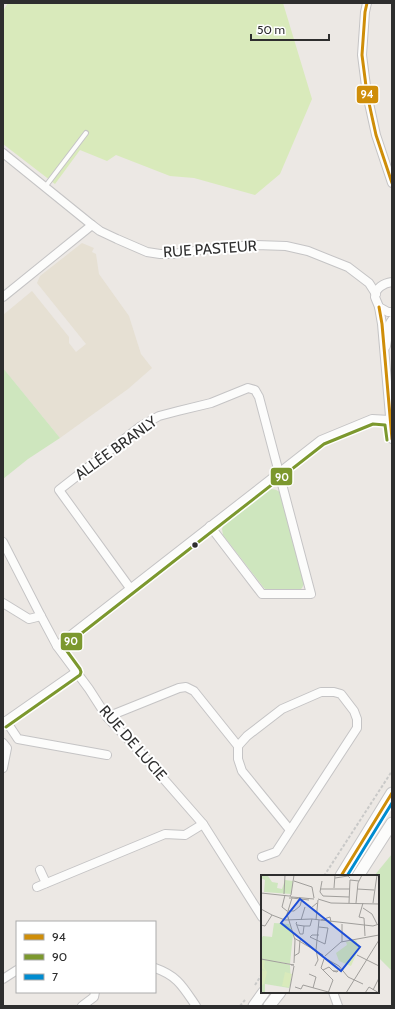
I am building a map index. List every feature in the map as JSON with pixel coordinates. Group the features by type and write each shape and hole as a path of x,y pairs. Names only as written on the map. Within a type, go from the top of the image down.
{"street":[{"path":"367,3 362,55 376,135 392,183"},
{"name":"RUE PASTEUR","path":"3,153 92,225 106,234 147,252 173,254 216,248 256,245 286,246 308,251 348,267 369,283 376,294 375,296 379,307"},
{"path":"3,297 92,225"},
{"path":"376,294 382,285 392,282"},
{"name":"RUE PASTEUR","path":"369,283 382,285"},
{"path":"379,307 388,312 392,312"},
{"path":"379,307 382,324 392,438"},
{"path":"384,353 390,323 392,320"},
{"name":"ALLÉE BRANLY","path":"130,588 59,490 141,426 159,416 211,402 248,388 254,390 259,397 280,472"},
{"path":"57,646 322,440 372,419 391,420"},
{"path":"210,526 262,594 311,594 280,472"},
{"name":"RUE DE LUCIE","path":"3,542 40,616 57,646 89,689 107,717 203,824 261,915"},
{"path":"3,603 29,620 40,616"},
{"path":"18,739 4,722 76,672"},
{"path":"107,717 180,688 186,687 194,691 238,746 238,759 242,771 290,830"},
{"path":"238,746 247,736 282,709 321,692 334,692 341,694 354,710 357,719 357,728 276,852 262,857"},
{"path":"3,768 5,746 18,739 107,755"},
{"path":"342,875 392,793"},
{"path":"359,875 392,823"},
{"path":"37,887 165,834 185,835 203,824"},
{"path":"40,870 46,883"},
{"path":"156,968 171,975 182,985 196,1006"},
{"path":"3,979 16,971"},
{"path":"254,1006 263,993"},
{"path":"269,1006 279,993"},
{"path":"333,993 338,1006"},
{"path":"82,1006 94,994"},
{"path":"94,994 97,1006"}],"lane":[{"path":"46,187 86,133"}],"path":[{"path":"325,875 392,771"}],"shaded area":[{"path":"82,243 94,248 92,252 96,254 99,274 129,316 141,354 152,368 128,389 60,438 3,368 3,315 32,291 69,337 69,343 76,352 86,344 37,283 40,276"}],"green space":[{"path":"8,3 283,3 312,99 280,174 255,195 194,178 170,176 116,155 107,161 80,150 55,184 3,144 3,11"},
{"path":"3,368 60,438 28,459 3,479"},
{"path":"269,489 276,490 282,494 304,584 299,591 268,591 264,588 223,535 222,529 224,523"},
{"path":"392,854 392,971 379,958 379,875 375,875"}],"transit line":[{"name":"94","path":"367,3 362,55 367,94 376,135 392,183"},
{"name":"94","path":"379,307 382,324 392,439"},
{"name":"90","path":"6,727 80,675 80,669 64,647 324,444 373,424 385,425 387,440"},
{"name":"94","path":"342,875 392,793"},
{"name":"7","path":"348,875 392,803"}]}
